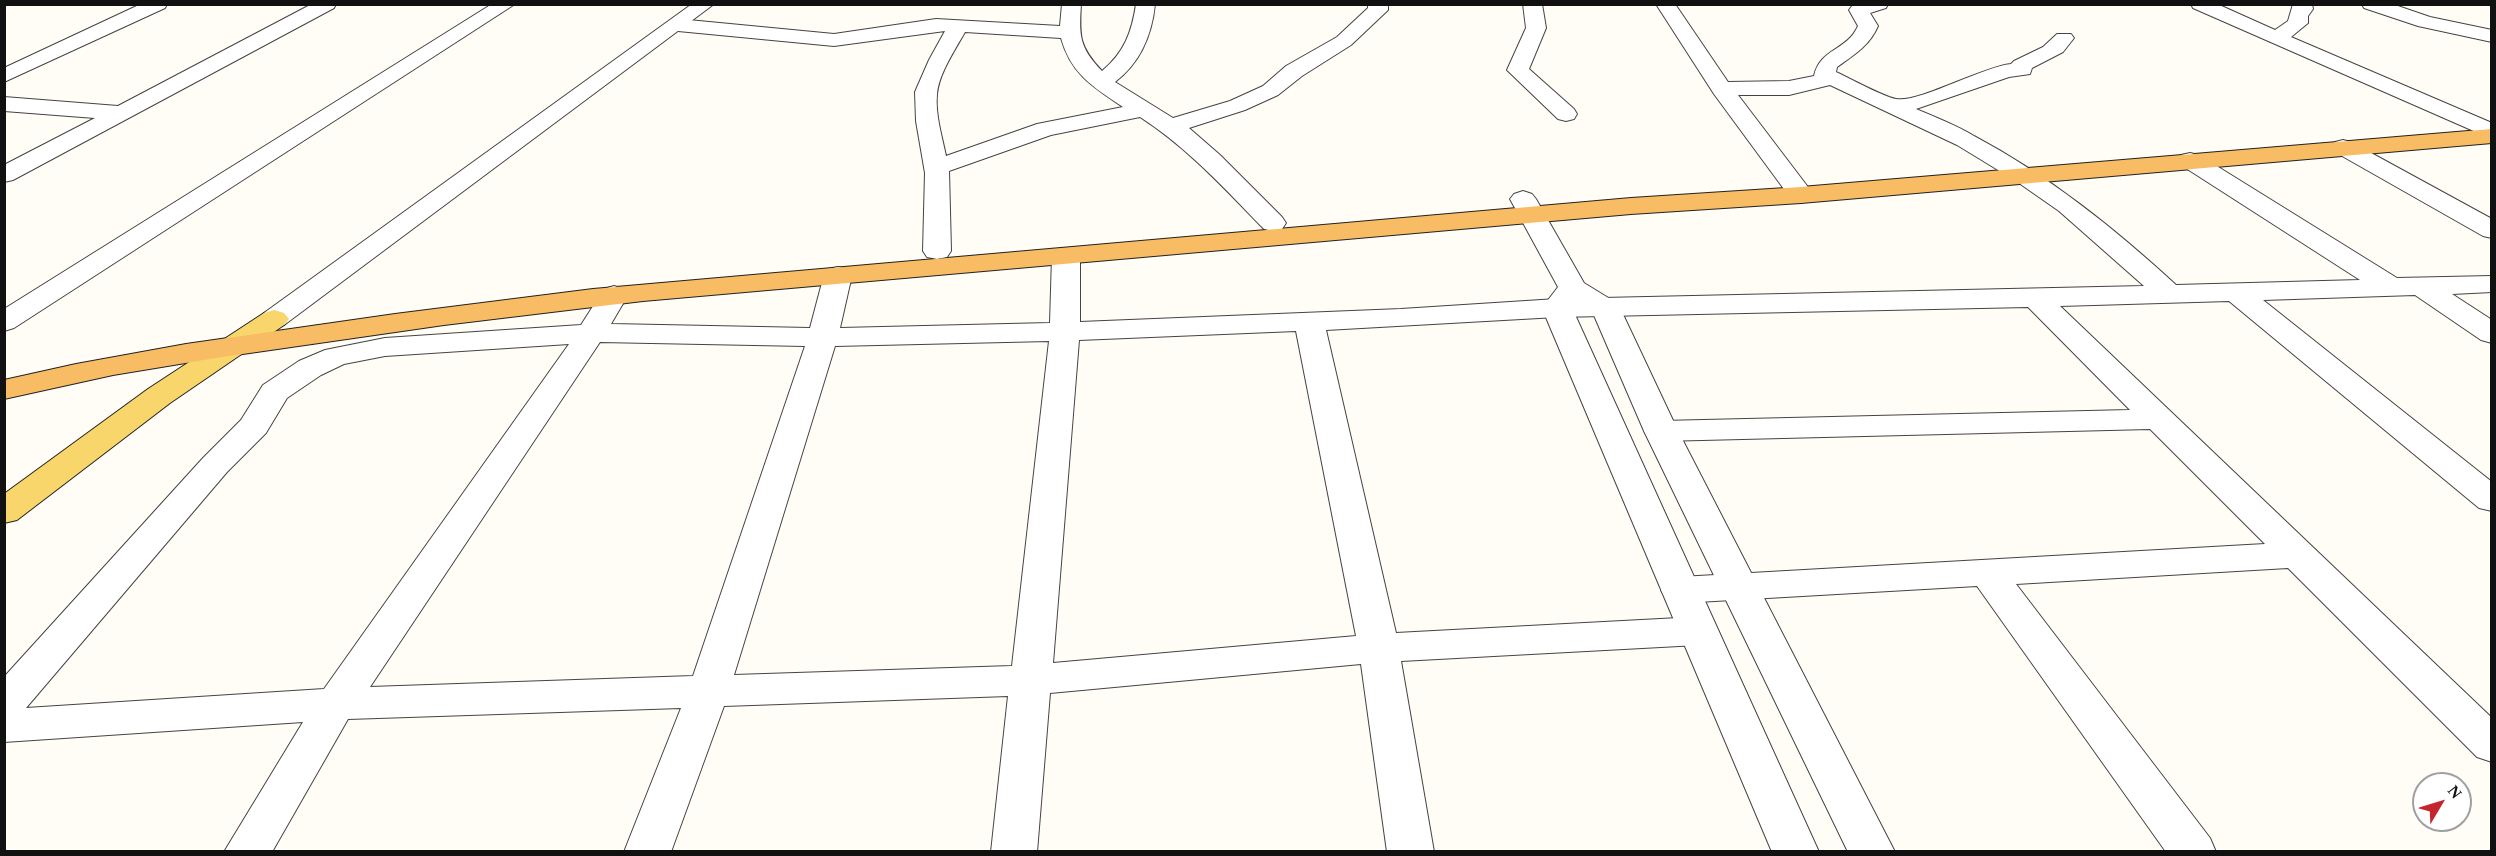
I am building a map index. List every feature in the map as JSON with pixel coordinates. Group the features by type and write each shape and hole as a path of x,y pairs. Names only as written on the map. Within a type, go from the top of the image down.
{"highway":[{"path":"1795,185 2025,176 2343,147 2488,131"},
{"path":"4,390 54,377 237,345 455,313 614,295 838,275 937,251 1795,185 1998,160 2488,131"},
{"path":"4,367 274,319 503,287 896,262 1066,256 1528,207"}],"main road":[{"path":"4,512 159,396 274,319"}],"street":[{"path":"4,76 158,4"},
{"path":"4,175 327,4"},
{"path":"4,322 506,4"},
{"path":"274,319 420,210 560,112 705,4"},
{"path":"1072,4 1069,32 1076,56 1100,82 1172,126 1211,160 1273,224"},
{"path":"1100,82 1118,70 1128,59 1146,15 1146,4"},
{"path":"1172,126 1224,110 1274,89 1287,81 1302,65 1356,31 1378,10 1378,4"},
{"path":"1532,4 1536,28 1518,70 1566,114"},
{"path":"1665,4 1722,89 1795,185"},
{"path":"1722,89 1803,87 1824,80 1827,64 1858,42 1865,34 1868,26 1854,7 1879,4"},
{"path":"2200,4 2488,131"},
{"path":"2276,38 2298,22 2298,15 2303,9 2302,4"},
{"path":"2371,4 2425,22 2492,36"},
{"path":"678,25 834,39 862,37 911,27 959,25 1069,32"},
{"path":"937,251 936,167 927,121 927,92 939,60 959,25"},
{"path":"1892,107 1925,100 2005,71 2022,69 2021,64 2047,54 2058,47 2064,38"},
{"path":"1826,75 1965,140 2025,176 2068,206 2124,251 2168,293"},
{"path":"4,104 122,113"},
{"path":"936,167 1045,129 1145,109"},
{"path":"2343,147 2492,230"},
{"path":"2190,160 2390,286"},
{"path":"1528,207 1680,590 1796,852"},
{"path":"1014,852 1065,332 1066,256"},
{"path":"647,852 708,692 823,337 838,275"},
{"path":"4,705 215,465 254,426 274,392 310,368 336,356 385,347 591,333 823,337 1065,332 1309,321 1565,298 1605,308 2492,284"},
{"path":"2421,286 2492,334"},
{"path":"2235,291 2492,500"},
{"path":"247,852 336,704 591,333 614,295"},
{"path":"2035,298 2492,745"},
{"path":"1605,308 1661,430 1872,852"},
{"path":"1309,321 1378,648 1411,852"},
{"path":"1661,430 2158,419"},
{"path":"1680,590 2297,555"},
{"path":"1986,571 2193,852"},
{"path":"4,726 336,704 1032,680 1378,648 1698,631"}]}
